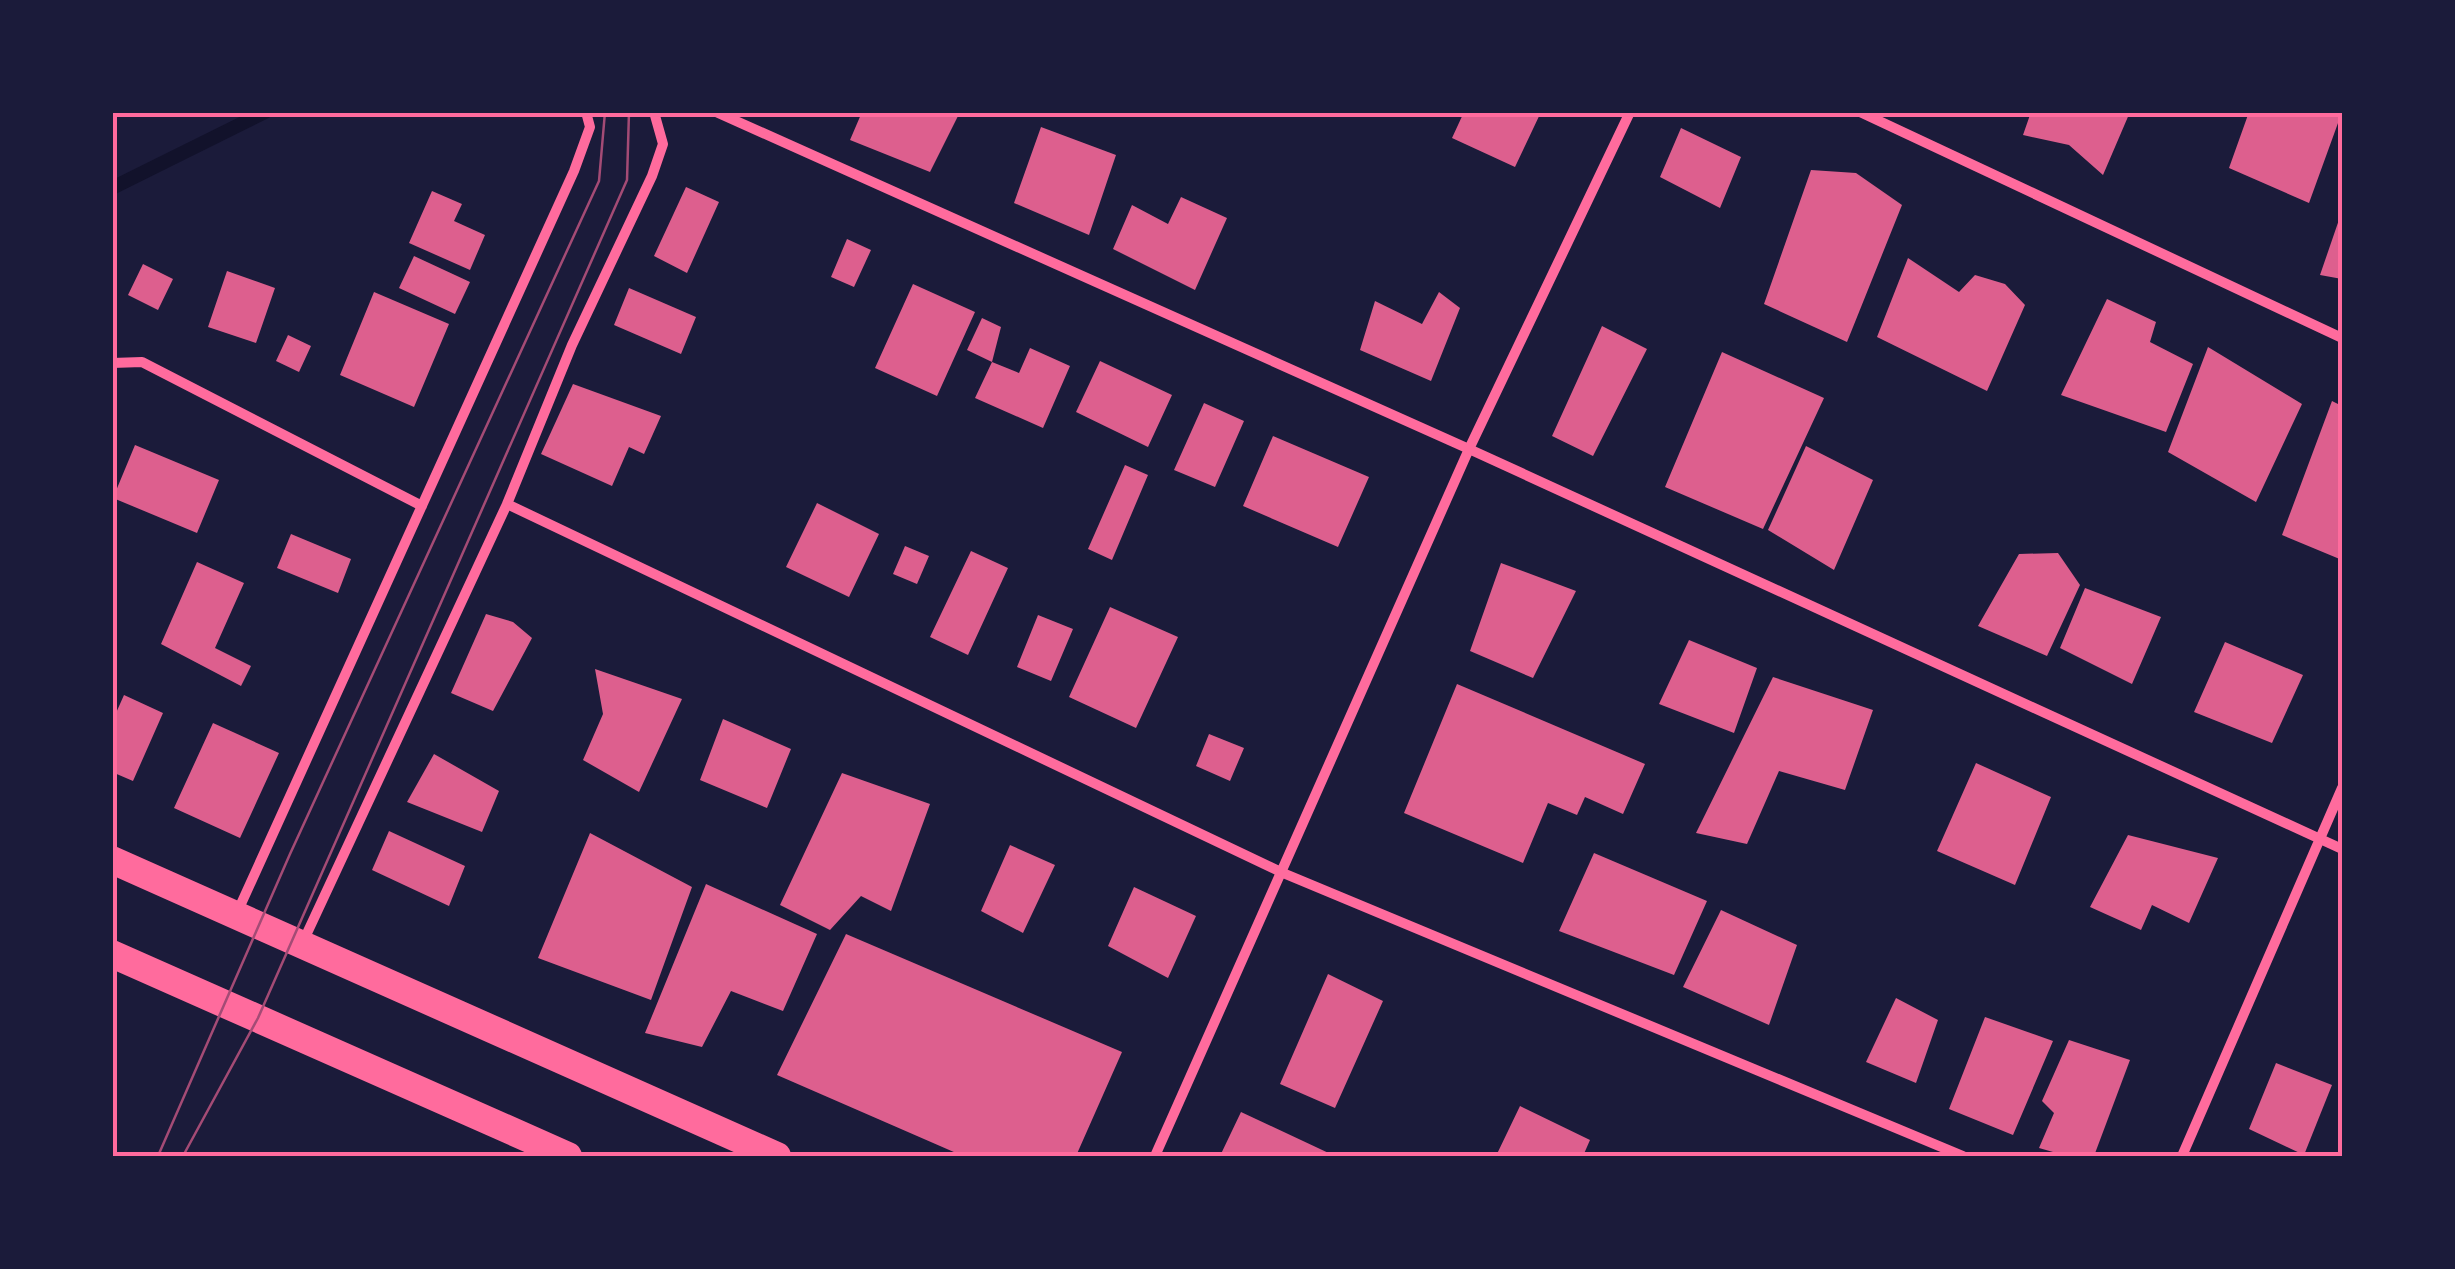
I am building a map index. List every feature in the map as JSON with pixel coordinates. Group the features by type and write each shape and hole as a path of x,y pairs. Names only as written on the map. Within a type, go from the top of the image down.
{"highway":[{"path":"112,860 776,1156"},
{"path":"112,954 568,1156"}],"street":[{"path":"236,915 574,171 590,127 586,112"},
{"path":"301,944 492,530 508,504 572,345 652,176 662,144 654,112"},
{"path":"716,112 1469,449 2342,849"},
{"path":"1154,1156 1469,449 1630,112"},
{"path":"1860,112 2342,338"},
{"path":"112,363 142,362 422,506"},
{"path":"508,504 1283,872 1963,1156"},
{"path":"2182,1156 2323,841 2342,788"}],"building":[{"path":"862,112 960,112 930,172 850,140"},
{"path":"1464,112 1541,112 1515,167 1452,138"},
{"path":"2031,112 2130,112 2103,175 2069,145 2023,135"},
{"path":"2249,112 2342,112 2309,203 2229,168"},
{"path":"1041,127 1116,155 1089,235 1014,203"},
{"path":"1681,128 1741,157 1720,208 1660,177"},
{"path":"1811,170 1856,173 1902,205 1847,342 1764,304"},
{"path":"686,187 719,202 687,273 654,256"},
{"path":"432,191 462,204 454,221 485,235 470,270 409,243"},
{"path":"1181,197 1227,218 1195,290 1113,249 1132,205 1168,224"},
{"path":"2342,211 2342,279 2320,275"},
{"path":"847,239 871,250 854,287 831,277"},
{"path":"414,256 470,282 455,314 399,288"},
{"path":"1908,258 1959,292 1975,275 2005,284 2025,305 1987,391 1877,337"},
{"path":"143,264 173,279 158,310 128,295"},
{"path":"227,271 275,288 256,343 208,327"},
{"path":"913,284 975,312 937,396 875,368"},
{"path":"629,288 696,317 681,354 614,325"},
{"path":"374,292 449,324 414,407 340,375"},
{"path":"1439,292 1460,308 1431,381 1360,350 1375,301 1422,324"},
{"path":"2107,299 2156,322 2150,342 2193,364 2166,432 2061,395"},
{"path":"982,318 1001,327 992,362 967,350"},
{"path":"1602,326 1647,349 1593,456 1552,436"},
{"path":"288,335 311,346 299,372 276,361"},
{"path":"2208,347 2302,404 2256,502 2168,452"},
{"path":"1030,348 1070,366 1043,428 975,398 992,362 1019,373"},
{"path":"1722,352 1824,398 1763,529 1665,487"},
{"path":"1100,361 1172,395 1148,447 1076,412"},
{"path":"573,384 661,416 644,454 629,447 612,486 541,454"},
{"path":"2332,401 2342,406 2342,560 2282,535"},
{"path":"1204,403 1244,421 1215,487 1174,470"},
{"path":"1273,436 1369,477 1338,547 1243,506"},
{"path":"135,445 219,480 197,533 113,498"},
{"path":"1806,446 1873,480 1834,570 1768,530"},
{"path":"1125,465 1148,475 1112,560 1088,549"},
{"path":"817,503 879,534 849,597 786,567"},
{"path":"291,534 351,559 338,593 277,568"},
{"path":"905,546 929,556 917,584 893,574"},
{"path":"971,551 1008,568 968,655 930,637"},
{"path":"2058,553 2080,585 2047,656 1978,626 2019,554"},
{"path":"197,562 244,583 215,648 251,666 241,686 161,644"},
{"path":"1501,563 1576,591 1533,678 1470,651"},
{"path":"2085,588 2161,617 2132,684 2060,648"},
{"path":"1110,607 1178,637 1136,728 1069,697"},
{"path":"486,614 513,622 532,638 493,711 451,693"},
{"path":"1038,615 1073,629 1051,681 1017,667"},
{"path":"1689,640 1757,668 1734,733 1659,704"},
{"path":"2225,642 2303,675 2272,743 2194,712"},
{"path":"595,669 682,699 639,792 583,760 603,714"},
{"path":"1773,677 1873,710 1845,790 1779,771 1747,844 1696,833"},
{"path":"1457,684 1645,764 1623,814 1585,797 1577,815 1548,803 1523,863 1404,813"},
{"path":"124,695 163,713 133,781 112,772 112,722"},
{"path":"723,719 791,749 767,808 700,780"},
{"path":"213,723 279,753 240,838 174,808"},
{"path":"1209,734 1244,748 1230,781 1196,766"},
{"path":"434,754 499,791 482,832 407,802"},
{"path":"1976,763 2051,797 2015,885 1937,851"},
{"path":"842,773 930,804 891,911 861,896 830,930 780,905"},
{"path":"389,831 465,866 449,906 372,870"},
{"path":"590,833 692,887 651,1000 538,958"},
{"path":"2128,835 2218,858 2189,923 2152,905 2141,930 2090,907"},
{"path":"1010,845 1055,865 1023,933 981,911"},
{"path":"1594,853 1707,901 1674,975 1559,931"},
{"path":"706,884 817,934 783,1011 731,991 702,1047 645,1033"},
{"path":"1134,887 1196,916 1168,978 1108,946"},
{"path":"1721,910 1797,945 1769,1025 1683,987"},
{"path":"846,934 1122,1052 1076,1156 963,1156 777,1075"},
{"path":"1328,974 1383,1001 1335,1108 1280,1084"},
{"path":"1896,998 1938,1020 1916,1083 1866,1062"},
{"path":"1985,1017 2053,1041 2013,1135 1949,1109"},
{"path":"2069,1040 2130,1060 2094,1156 2067,1156 2039,1148 2054,1113 2042,1101"},
{"path":"2276,1063 2332,1085 2304,1155 2249,1129"},
{"path":"1520,1106 1590,1140 1583,1156 1496,1156"},
{"path":"1241,1112 1335,1156 1220,1156"}],"waterway":[{"path":"112,188 265,112"}],"tram line":[{"path":"158,1156 290,854 599,181 605,112"},
{"path":"183,1156 258,1018 627,180 629,112"}]}
